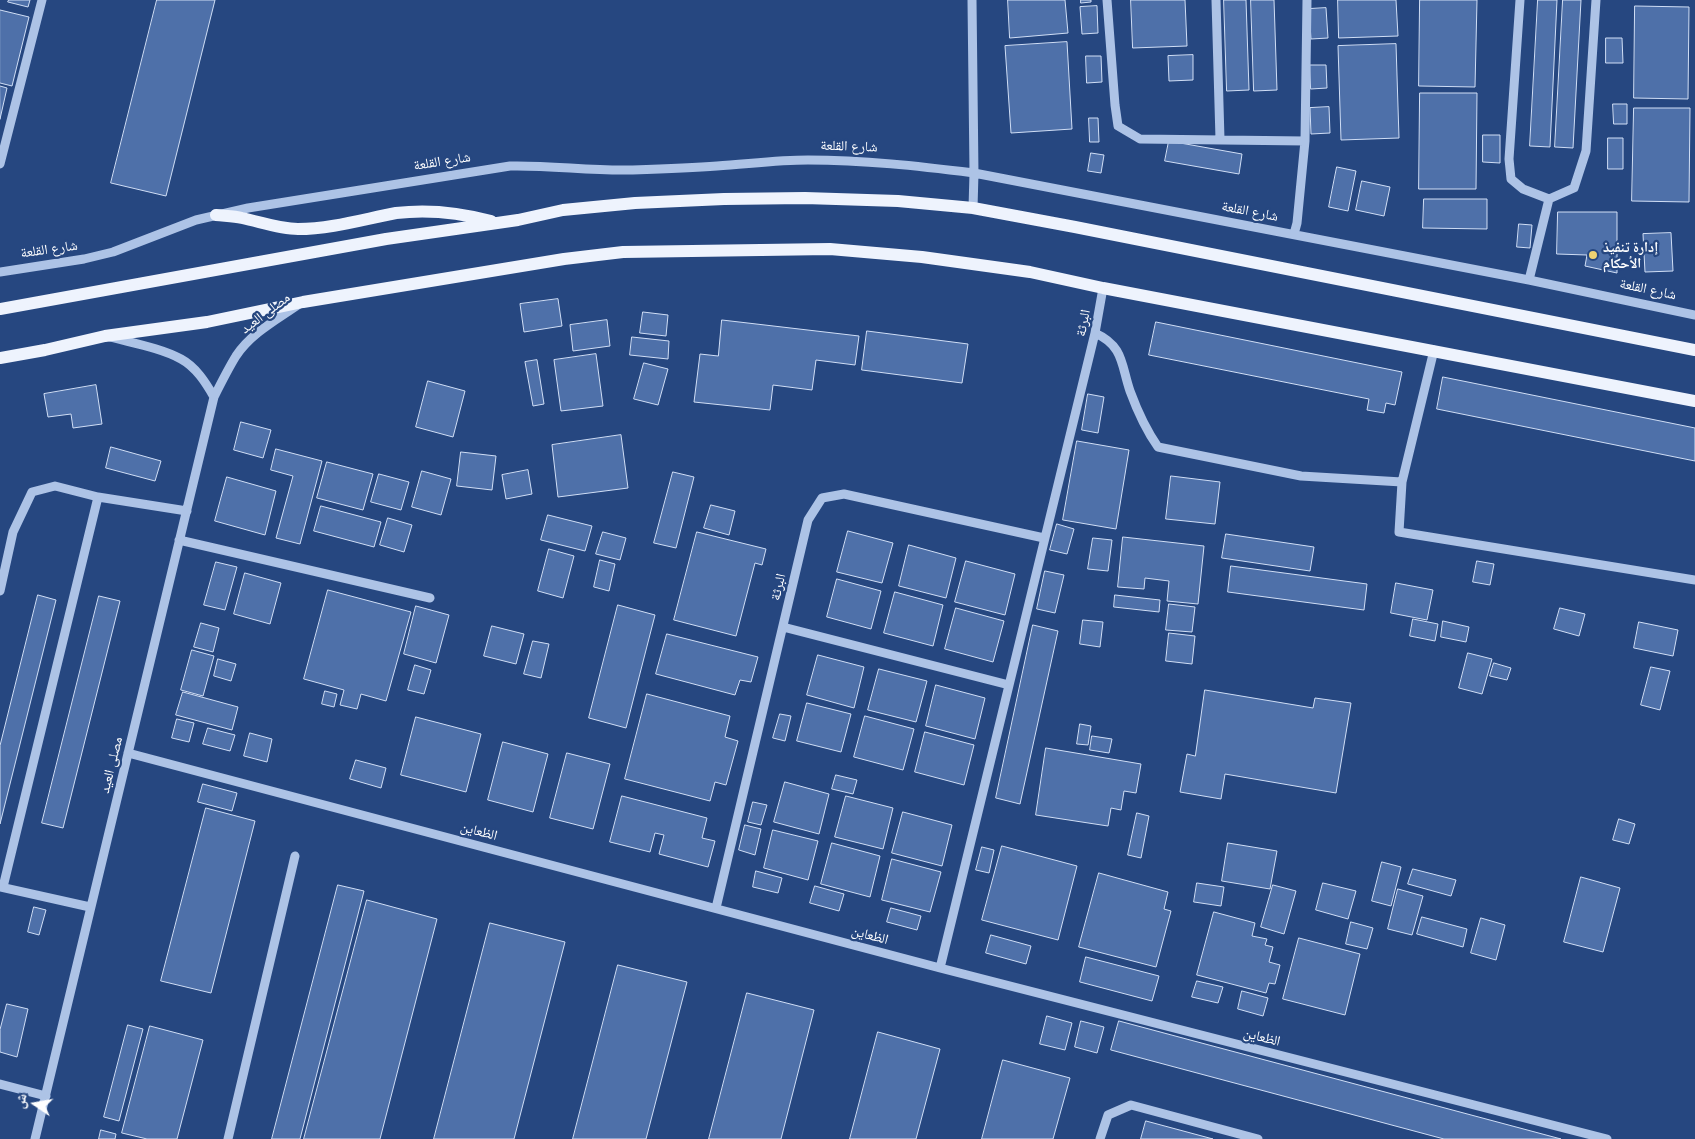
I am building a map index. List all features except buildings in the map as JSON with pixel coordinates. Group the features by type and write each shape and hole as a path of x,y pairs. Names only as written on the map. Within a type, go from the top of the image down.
{"main road":[{"path":"0,308 386,239 496,223 564,210 635,203 805,198 898,201 972,208 1084,228 1695,350"},
{"path":"216,215 243,218 268,226 297,230 399,213 458,214 496,223"},
{"path":"0,358 46,350 105,336 207,322 303,302 564,259 623,252 830,249 922,257 1020,271 1695,401"}],"street":[{"path":"0,164 42,0"},
{"path":"972,0 974,173 972,208"},
{"path":"1106,0 1118,126 1140,139 1305,141"},
{"path":"1216,0 1220,139"},
{"path":"1294,234 1297,223 1305,141 1307,0"},
{"path":"1520,0 1510,159 1511,179 1523,189 1549,199 1574,188 1586,151 1596,0"},
{"name":"شارع القلعة","path":"1,269 84,259 113,252 142,242 170,229 216,215 248,208 510,166 536,165 629,170 806,160 850,160 894,163 974,173 1294,234 1695,314"},
{"path":"1529,280 1549,199"},
{"name":"البرثة","path":"940,968 1044,538 1096,333 1103,288"},
{"name":"مصلى العيد","path":"35,1139 214,397 237,354 246,344 260,331 303,302"},
{"path":"1096,333 1107,338 1119,354 1130,391 1148,434 1158,447 1301,476 1402,482"},
{"path":"105,336 167,353 181,359 192,367 214,397"},
{"path":"1434,350 1402,482 1399,532 1695,580"},
{"path":"0,591 13,532 32,492 55,486 98,497 187,511"},
{"name":"البرثة","path":"716,908 808,520 822,498 844,494 1044,538"},
{"path":"90,907 1,887 98,497"},
{"path":"179,540 430,598"},
{"path":"783,627 1008,685"},
{"name":"الظعاين","path":"128,752 940,968 1607,1139"},
{"path":"228,1139 295,856"},
{"path":"0,1084 46,1096"},
{"path":"1100,1139 1108,1115 1131,1105 1258,1139"}],"place":[{"name":"إدارة تنفيذ الأحكام","path":"1593,255"}]}
